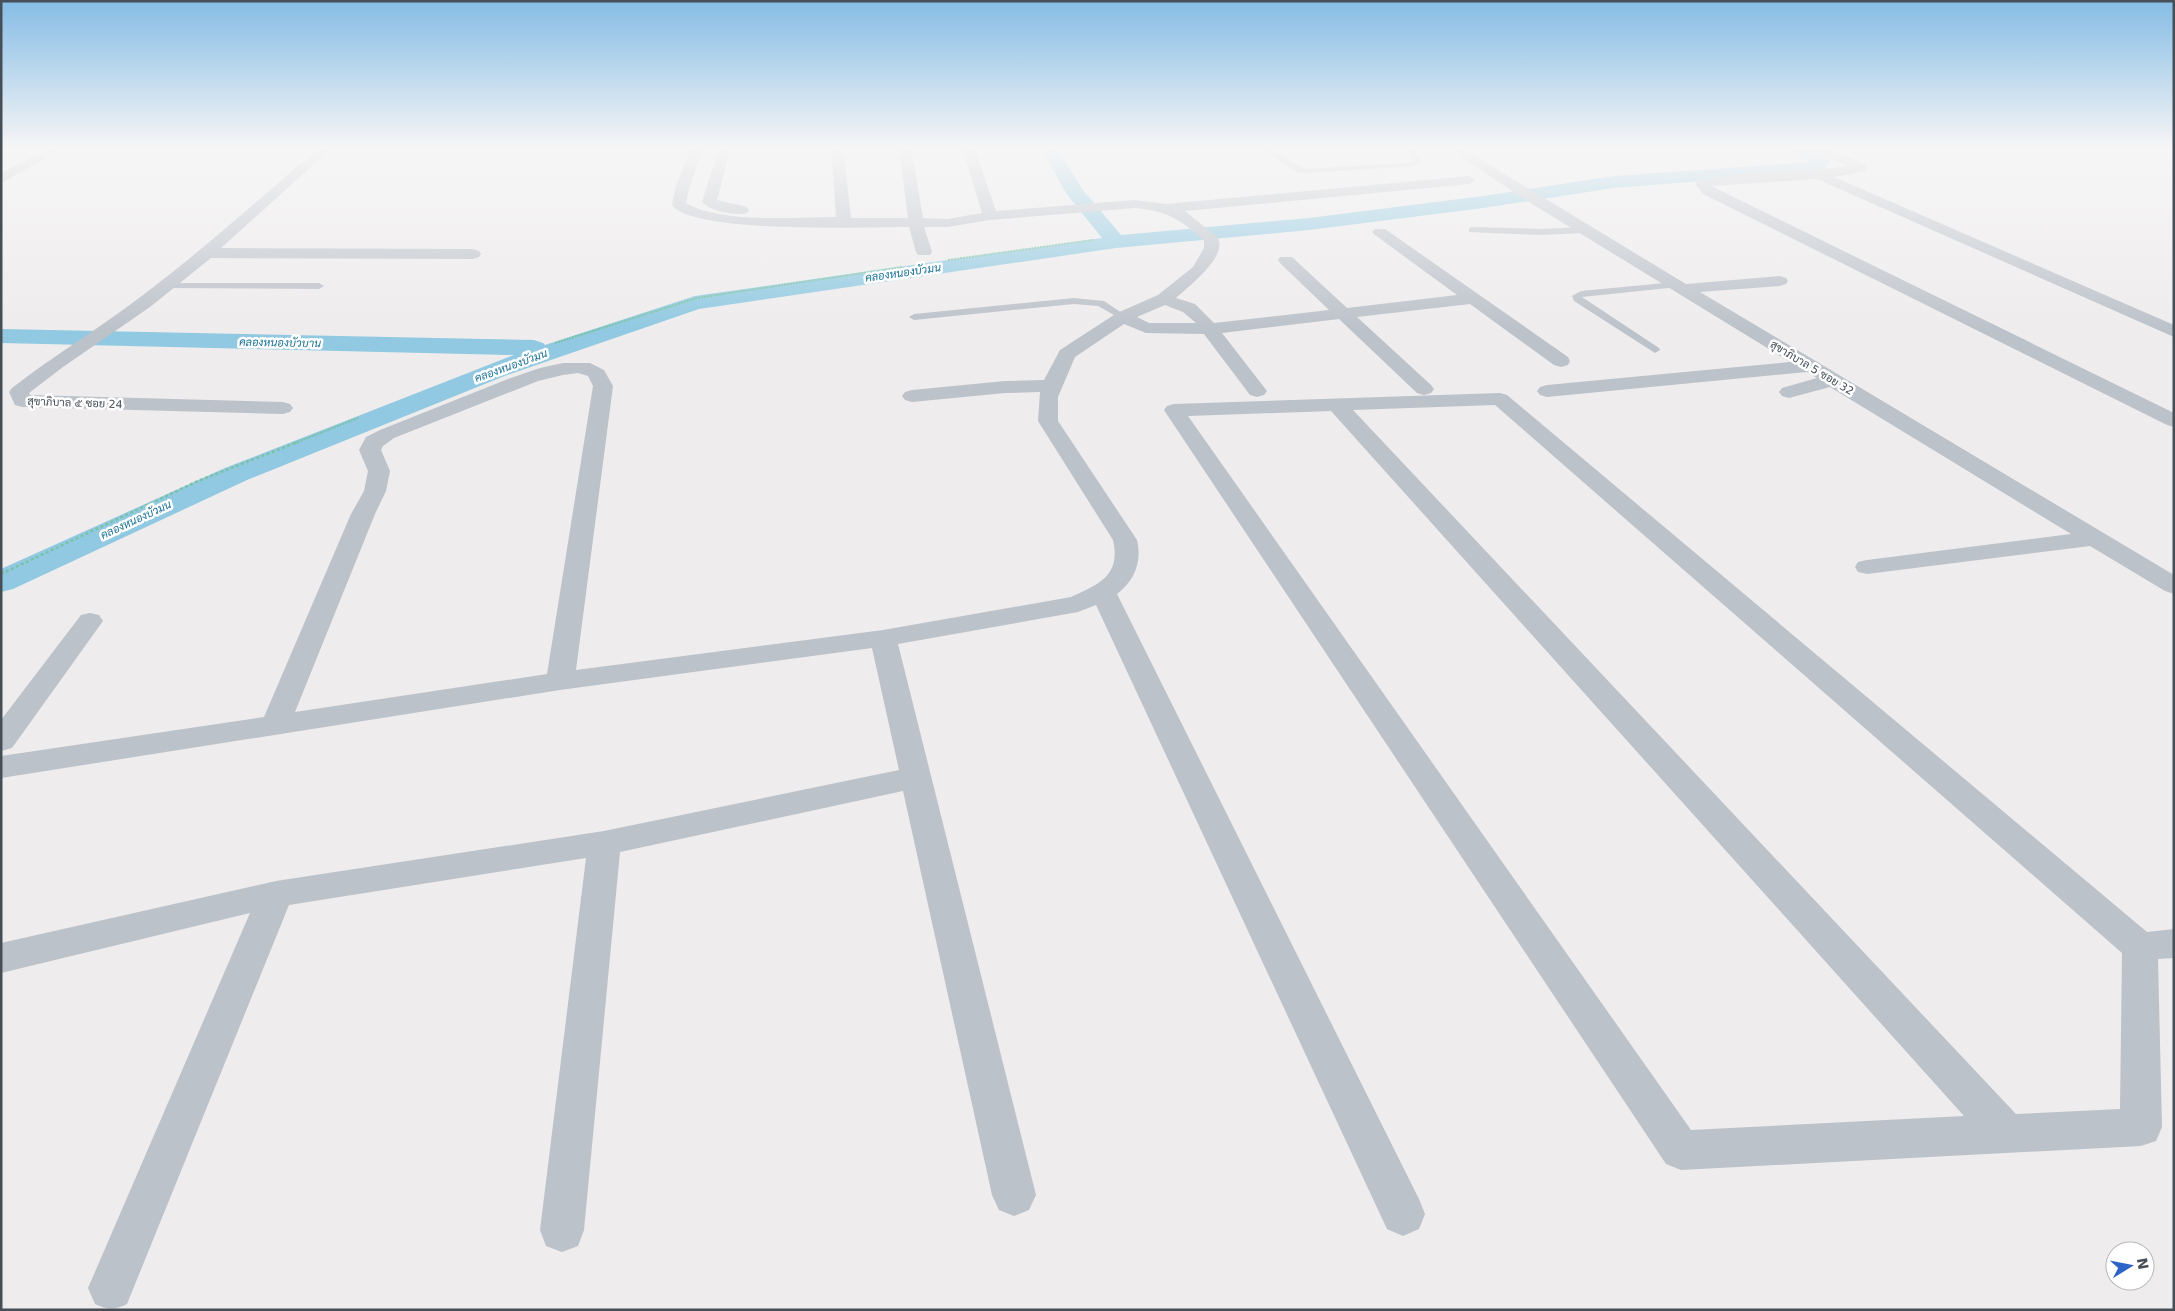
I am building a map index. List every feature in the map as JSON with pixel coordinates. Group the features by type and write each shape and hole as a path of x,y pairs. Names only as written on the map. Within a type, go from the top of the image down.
{"street":[{"name":"สุขาภิบาล ๕ ซอย 24","path":"257,208 144,303 56,363 19,392 22,401 283,408"},
{"path":"683,208 691,213 708,218 741,221 843,218 947,219 1075,208"},
{"path":"728,208 843,218"},
{"path":"842,208 843,218"},
{"path":"914,208 924,252"},
{"path":"988,208 990,216"},
{"path":"1,766 560,681 883,638 1078,604 1103,592 1118,581 1126,564 1128,552 1126,540 1048,421 1048,397 1067,354 1123,317 1164,299 1199,270 1212,248 1212,240 1182,213 1169,208"},
{"name":"สุขาภิบาล 5 ซอย 32","path":"1548,208 2174,586"},
{"path":"1743,208 2174,422"},
{"path":"1894,208 2174,332"},
{"path":"1380,232 1561,361"},
{"path":"207,252 473,254"},
{"path":"1286,260 1424,389"},
{"path":"1678,287 1780,282"},
{"path":"1123,317 1146,328 1209,329 1475,298"},
{"path":"1164,299 1189,308 1201,318 1257,391"},
{"path":"1547,391 1809,366"},
{"path":"275,725 363,514 375,491 379,471 370,450 374,442 387,434 535,377 558,370 589,369 598,374 603,386 560,681"},
{"path":"1788,392 1832,380"},
{"path":"912,396 1005,387 1052,386"},
{"path":"1500,399 2157,945 2141,1127 1681,1150 1174,410 1337,405 1500,399"},
{"path":"1337,405 2007,1134"},
{"path":"1867,567 2093,538"},
{"path":"1103,592 1403,1214"},
{"path":"1,741 90,621"},
{"path":"883,638 1014,1195"},
{"path":"1,958 276,894 604,843 916,777"},
{"path":"562,1230 604,843"},
{"path":"111,1288 276,894"}],"lane":[{"path":"1472,230 1541,232 1584,230"},
{"path":"166,286 319,286"},
{"path":"1655,350 1578,299 1577,296 1581,294 1678,287"},
{"path":"914,317 1074,301 1100,303 1123,317"}],"path":[{"path":"940,261 1093,240"},
{"path":"598,329 697,298 902,267"},
{"path":"1,574 198,481 361,416"}],"waterway":[{"path":"1088,208 1116,242"},
{"name":"คลองหนองบัวมน","path":"1116,242 1309,224 1434,208"},
{"name":"คลองหนองบัวมน","path":"1,582 236,474 498,369 695,303 1116,242"},
{"name":"คลองหนองบัวบาน","path":"1,336 534,348"}]}
